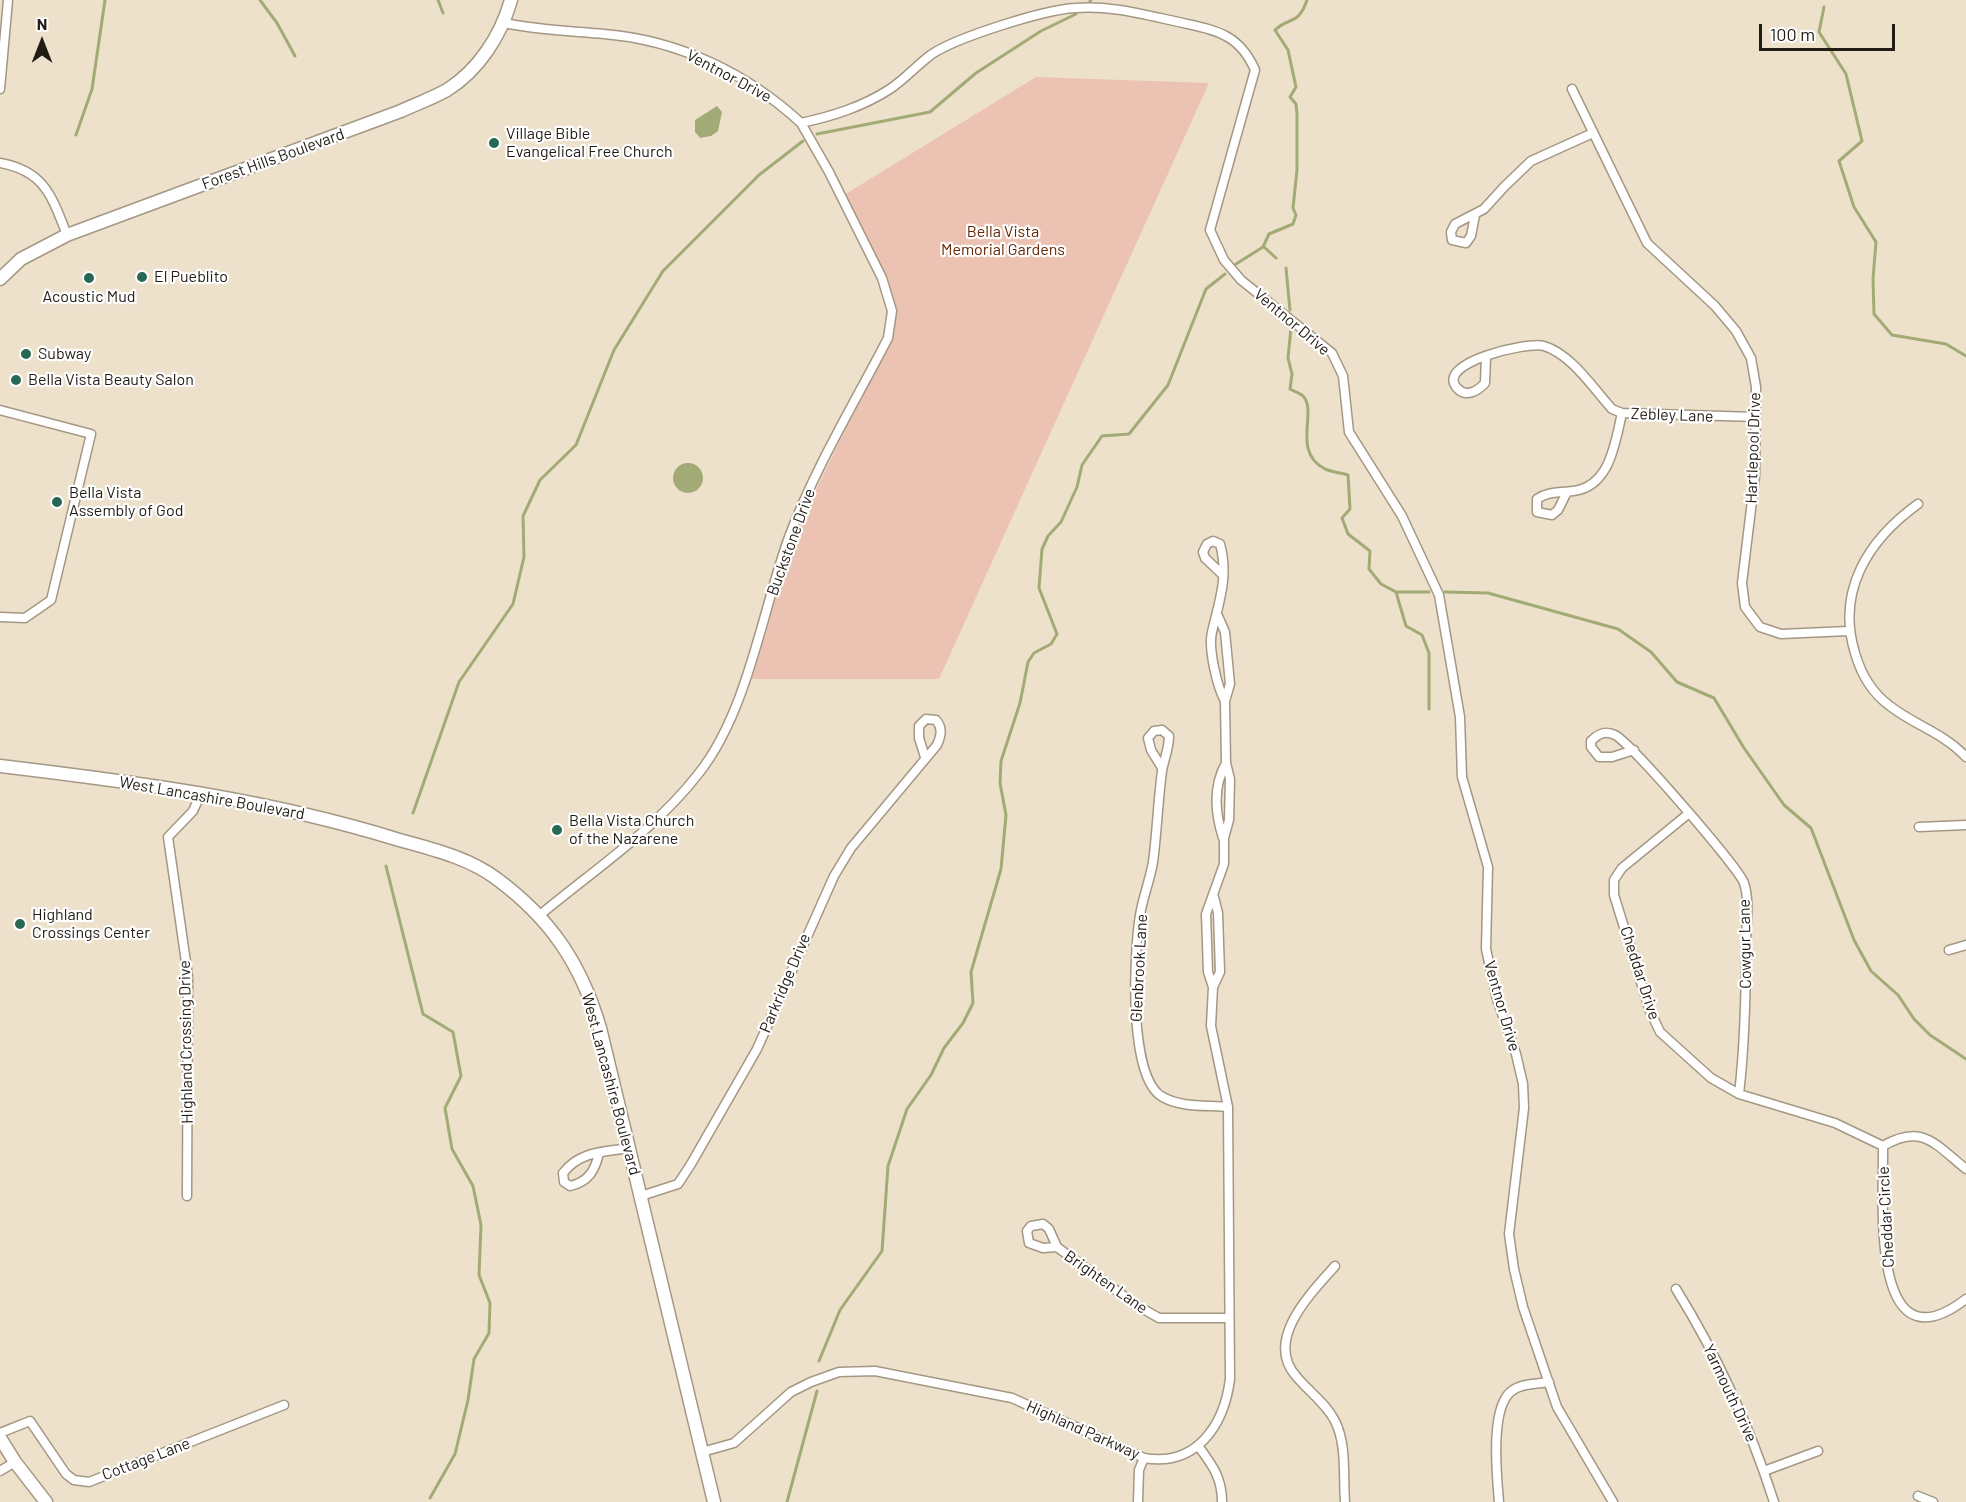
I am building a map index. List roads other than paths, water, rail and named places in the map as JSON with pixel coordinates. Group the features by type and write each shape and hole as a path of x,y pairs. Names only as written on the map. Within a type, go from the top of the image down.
{"main road":[{"name":"Forest Hills Boulevard","path":"0,279 21,259 67,235 401,111 448,89 472,69 504,23 512,0"},
{"name":"West Lancashire Boulevard","path":"0,766 147,783 352,825 469,861 496,878 540,915 573,959 590,996 641,1196 714,1502"},
{"path":"0,1436 15,1462 46,1502"}],"street":[{"path":"0,89 8,0"},
{"name":"Ventnor Drive","path":"504,23 530,29 633,38 675,48 702,58 756,86 775,99 801,123 839,115 867,102 891,88 934,53 960,39 1074,8 1105,8 1203,28 1230,36 1248,53 1255,70 1210,230 1216,245 1236,275 1332,353 1343,376 1349,432 1401,516 1439,595 1460,717 1462,777 1488,867 1486,949 1497,999 1516,1054 1523,1084 1524,1108 1509,1234 1514,1269 1523,1307 1557,1407 1613,1502"},
{"name":"Hartlepool Drive","path":"1572,89 1647,243 1715,306 1736,331 1750,358 1756,387 1755,476 1742,583 1745,607 1760,627 1781,634 1848,631"},
{"name":"Buckstone Drive","path":"540,915 637,837 673,803 700,773 715,749 738,699 803,500 888,338 892,311 882,278 829,172 801,123"},
{"path":"1474,215 1484,209 1532,161 1593,133"},
{"path":"0,163 26,171 44,183 56,203 67,235"},
{"path":"1486,357 1485,383 1478,391 1469,393 1459,390 1454,383 1454,375 1460,366 1486,357 1522,346 1542,345 1561,354 1612,409 1622,413"},
{"path":"0,410 91,434 51,600 25,618 0,617"},
{"name":"Zebley Lane","path":"1567,492 1585,490 1602,476 1610,462 1622,413 1756,417"},
{"path":"1918,504 1899,518 1854,578 1849,601 1848,631 1859,668 1873,690 1890,707 1941,735 1966,757"},
{"path":"1223,576 1218,616 1211,634 1218,687 1225,701"},
{"path":"1218,616 1224,632 1230,684 1225,701 1226,763 1230,779 1229,820 1224,838 1224,864 1206,914 1208,972 1213,987 1211,1026 1228,1107 1228,1394 1218,1420 1199,1447 1218,1474 1222,1487 1222,1502"},
{"path":"1634,750 1612,757 1599,757 1591,747 1591,741 1601,733 1609,732 1622,739 1634,750 1688,814"},
{"name":"Parkridge Drive","path":"641,1196 678,1184 691,1164 757,1049 834,876 851,848 925,757"},
{"path":"1224,838 1217,820 1217,779 1226,763"},
{"name":"Glenbrook Lane","path":"1162,768 1153,863 1140,916 1135,980 1136,1034 1150,1083 1160,1096 1178,1103 1228,1107"},
{"name":"Highland Crossing Drive","path":"187,1196 188,976 168,837 193,811 201,793"},
{"name":"Cheddar Drive","path":"1688,814 1622,868 1614,880 1614,895 1650,1011 1660,1032 1711,1078 1739,1094 1835,1123 1883,1146"},
{"name":"Cowgur Lane","path":"1688,814 1728,860 1744,883 1746,1041 1739,1094"},
{"path":"1919,827 1966,825"},
{"path":"1949,951 1966,945"},
{"name":"Cheddar Circle","path":"1966,1168 1923,1137 1900,1137 1883,1146 1884,1246 1889,1276 1896,1297 1903,1308 1915,1317 1925,1319 1938,1317 1966,1299"},
{"path":"599,1153 596,1165 582,1183 570,1186 564,1182 563,1173 572,1161 599,1153 629,1148"},
{"name":"Brighten Lane","path":"1057,1247 1136,1305 1159,1318 1228,1318"},
{"path":"1335,1266 1299,1310 1290,1328 1285,1357 1295,1376 1330,1412 1338,1428 1342,1446 1345,1502"},
{"name":"Yarmouth Drive","path":"1676,1289 1695,1321 1751,1434 1774,1502"},
{"name":"Highland Parkway","path":"702,1452 734,1443 791,1392 811,1382 839,1372 876,1371 1012,1398 1144,1458 1157,1460 1180,1456 1199,1447"},
{"path":"1499,1502 1497,1442 1504,1399 1515,1388 1549,1382"},
{"name":"Cottage Lane","path":"0,1436 30,1421 66,1474 74,1480 89,1482 284,1406"},
{"path":"1764,1471 1818,1451"},
{"path":"1138,1502 1139,1470 1144,1458"},
{"path":"0,1471 15,1462"},
{"path":"1918,1496 1933,1502"}],"waterway":[{"path":"76,135 92,89 105,0"},
{"path":"260,0 277,23 295,56"},
{"path":"438,0 443,13"},
{"path":"1236,264 1263,247 1269,234 1293,224 1296,215 1293,208 1297,170 1297,114 1296,104 1290,97 1296,87 1288,50 1275,30 1297,17 1307,0"},
{"path":"1824,7 1819,32 1846,74 1862,141 1839,161 1854,207 1876,242 1873,279 1874,314 1892,335 1946,344 1966,356"},
{"path":"817,134 930,112 976,73 1041,31 1076,14"},
{"path":"413,813 459,682 513,604 524,557 523,516 540,480 576,445 614,350 663,271 759,175 803,141"},
{"path":"1264,247 1276,258"},
{"path":"1286,268 1290,310"},
{"path":"819,1361 840,1310 882,1251 888,1166 907,1109 931,1075 944,1048 963,1023 973,1003 971,972 1001,869 1006,815 1000,783 1001,761 1020,703 1028,662 1034,653 1051,644 1057,634 1039,588 1042,549 1048,536 1061,522 1077,487 1082,465 1102,436 1129,434 1168,385 1206,289 1225,274"},
{"path":"1291,328 1288,358 1292,374 1290,389 1302,395 1307,403 1309,453 1315,462 1325,469 1348,475 1350,509 1342,518 1348,534 1370,551 1369,569 1381,584 1396,592 1406,626 1422,635 1429,653 1429,709"},
{"path":"1396,592 1429,592"},
{"path":"1445,592 1488,593 1618,629 1651,652 1677,682 1714,698 1744,748 1784,805 1811,828 1854,940 1871,971 1898,995 1914,1019 1930,1035 1966,1059"},
{"path":"386,866 423,1014 453,1032 461,1076 445,1108 452,1149 473,1186 481,1225 479,1275 490,1303 489,1333 474,1359 468,1400 455,1454 430,1498"},
{"path":"787,1502 817,1391"}],"place":[{"name":"Village Bible Evangelical Free Church","path":"494,143"},
{"name":"El Pueblito","path":"142,277"},
{"name":"Acoustic Mud","path":"89,278"},
{"name":"Subway","path":"26,354"},
{"name":"Bella Vista Beauty Salon","path":"16,380"},
{"name":"Bella Vista Assembly of God","path":"57,502"},
{"name":"Bella Vista Church of the Nazarene","path":"557,830"},
{"name":"Highland Crossings Center","path":"20,924"}],"park label":[{"name":"Bella Vista Memorial Gardens","path":"1003,241"}]}
